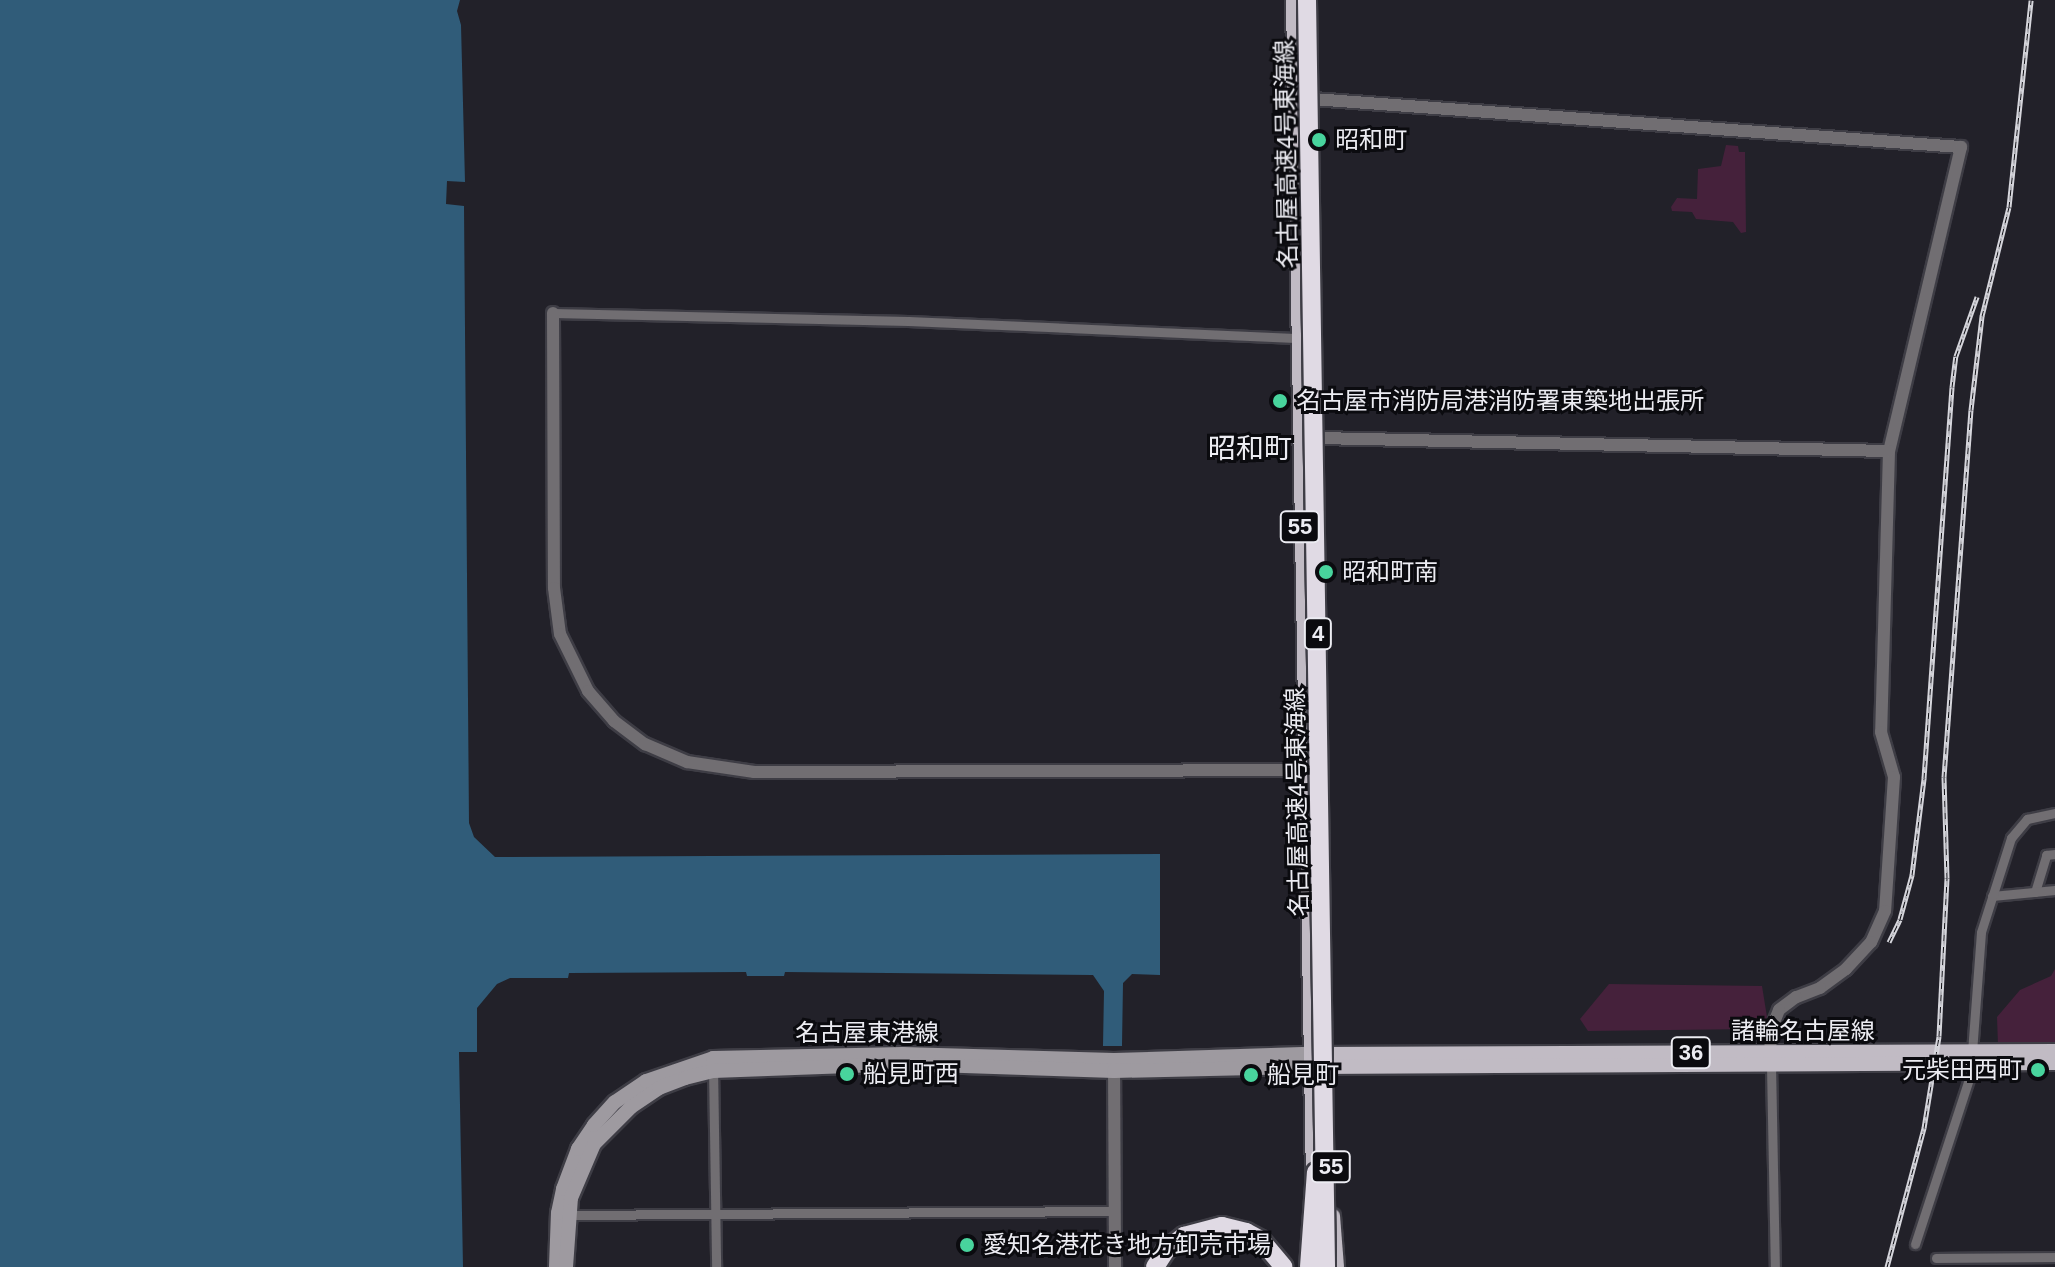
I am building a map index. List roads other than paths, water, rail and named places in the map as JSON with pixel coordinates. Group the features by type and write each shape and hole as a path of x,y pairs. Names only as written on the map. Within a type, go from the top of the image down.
{"highway":[{"name":"名古屋高速4号東海線","path":"1294,0 1316,1172 1313,1267"},
{"name":"名古屋高速4号東海線","path":"1310,0 1326,1267"},
{"path":"1321,1058 1336,1197 1336,1267"},
{"path":"1155,1267 1166,1250 1184,1236 1222,1226 1246,1232 1261,1240 1284,1267"},
{"path":"1167,1267 1188,1246 1220,1237 1251,1246 1271,1267"}],"main road":[{"name":"55","path":"1294,0 1296,339 1304,770 1321,1058"},
{"name":"55","path":"1310,0 1324,770 1321,1058 1313,1267"},
{"name":"諸輪名古屋線","path":"1973,1058 2055,1051"},
{"name":"名古屋東港線","path":"556,1267 558,1213 578,1149 615,1102 646,1081 713,1064 903,1054 1114,1065 1321,1058"},
{"name":"諸輪名古屋線","path":"1321,1058 1973,1058 2055,1063"},
{"name":"名古屋東港線","path":"566,1267 568,1215 584,1162 611,1124 659,1088 713,1064"}],"street":[{"path":"1313,99 1961,147 1889,451 1881,732 1894,777 1885,911 1871,942 1846,969 1820,988 1796,997 1779,1010 1771,1030 1775,1267"},
{"path":"1317,338 908,321 553,313 553,557 558,624 568,654 588,691 614,721 645,744 687,762 742,771 1324,770"},
{"path":"1319,438 1889,451"},
{"path":"1915,1244 1973,1058 1981,932 1992,896 2011,838 2027,819 2055,813"},
{"path":"2035,892 2046,855 2055,854"},
{"path":"1992,896 2055,890"},
{"path":"713,1064 716,1267"},
{"path":"1114,1065 1115,1267"},
{"path":"568,1215 1114,1211"},
{"path":"1936,1258 2006,1262 2055,1257"}],"water":[{"path":"0,0 460,0 457,11 461,25 465,182 447,181 446,204 464,206 469,823 474,837 495,857 1160,854 1160,975 1132,974 1123,983 1122,1046 1103,1046 1104,991 1093,975 785,972 784,976 747,976 746,972 569,973 568,978 510,978 497,984 477,1008 477,1052 459,1052 463,1267 0,1267"}],"railway":[{"path":"1887,1267 1924,1128 1939,1036 1947,878 1944,777 1971,410 1982,316 2009,207 2031,0"},
{"path":"1889,942 1900,919 1912,875 1924,778 1952,387 1956,356 1977,297"}],"place":[{"name":"昭和町","path":"1319,140"},
{"name":"名古屋市消防局港消防署東築地出張所","path":"1280,401"},
{"name":"昭和町南","path":"1326,572"},
{"name":"元柴田西町","path":"2038,1070"},
{"name":"船見町西","path":"847,1074"},
{"name":"船見町","path":"1251,1075"},
{"name":"愛知名港花き地方卸売市場","path":"967,1245"}],"district":[{"name":"昭和町","path":"1250,449"}]}
